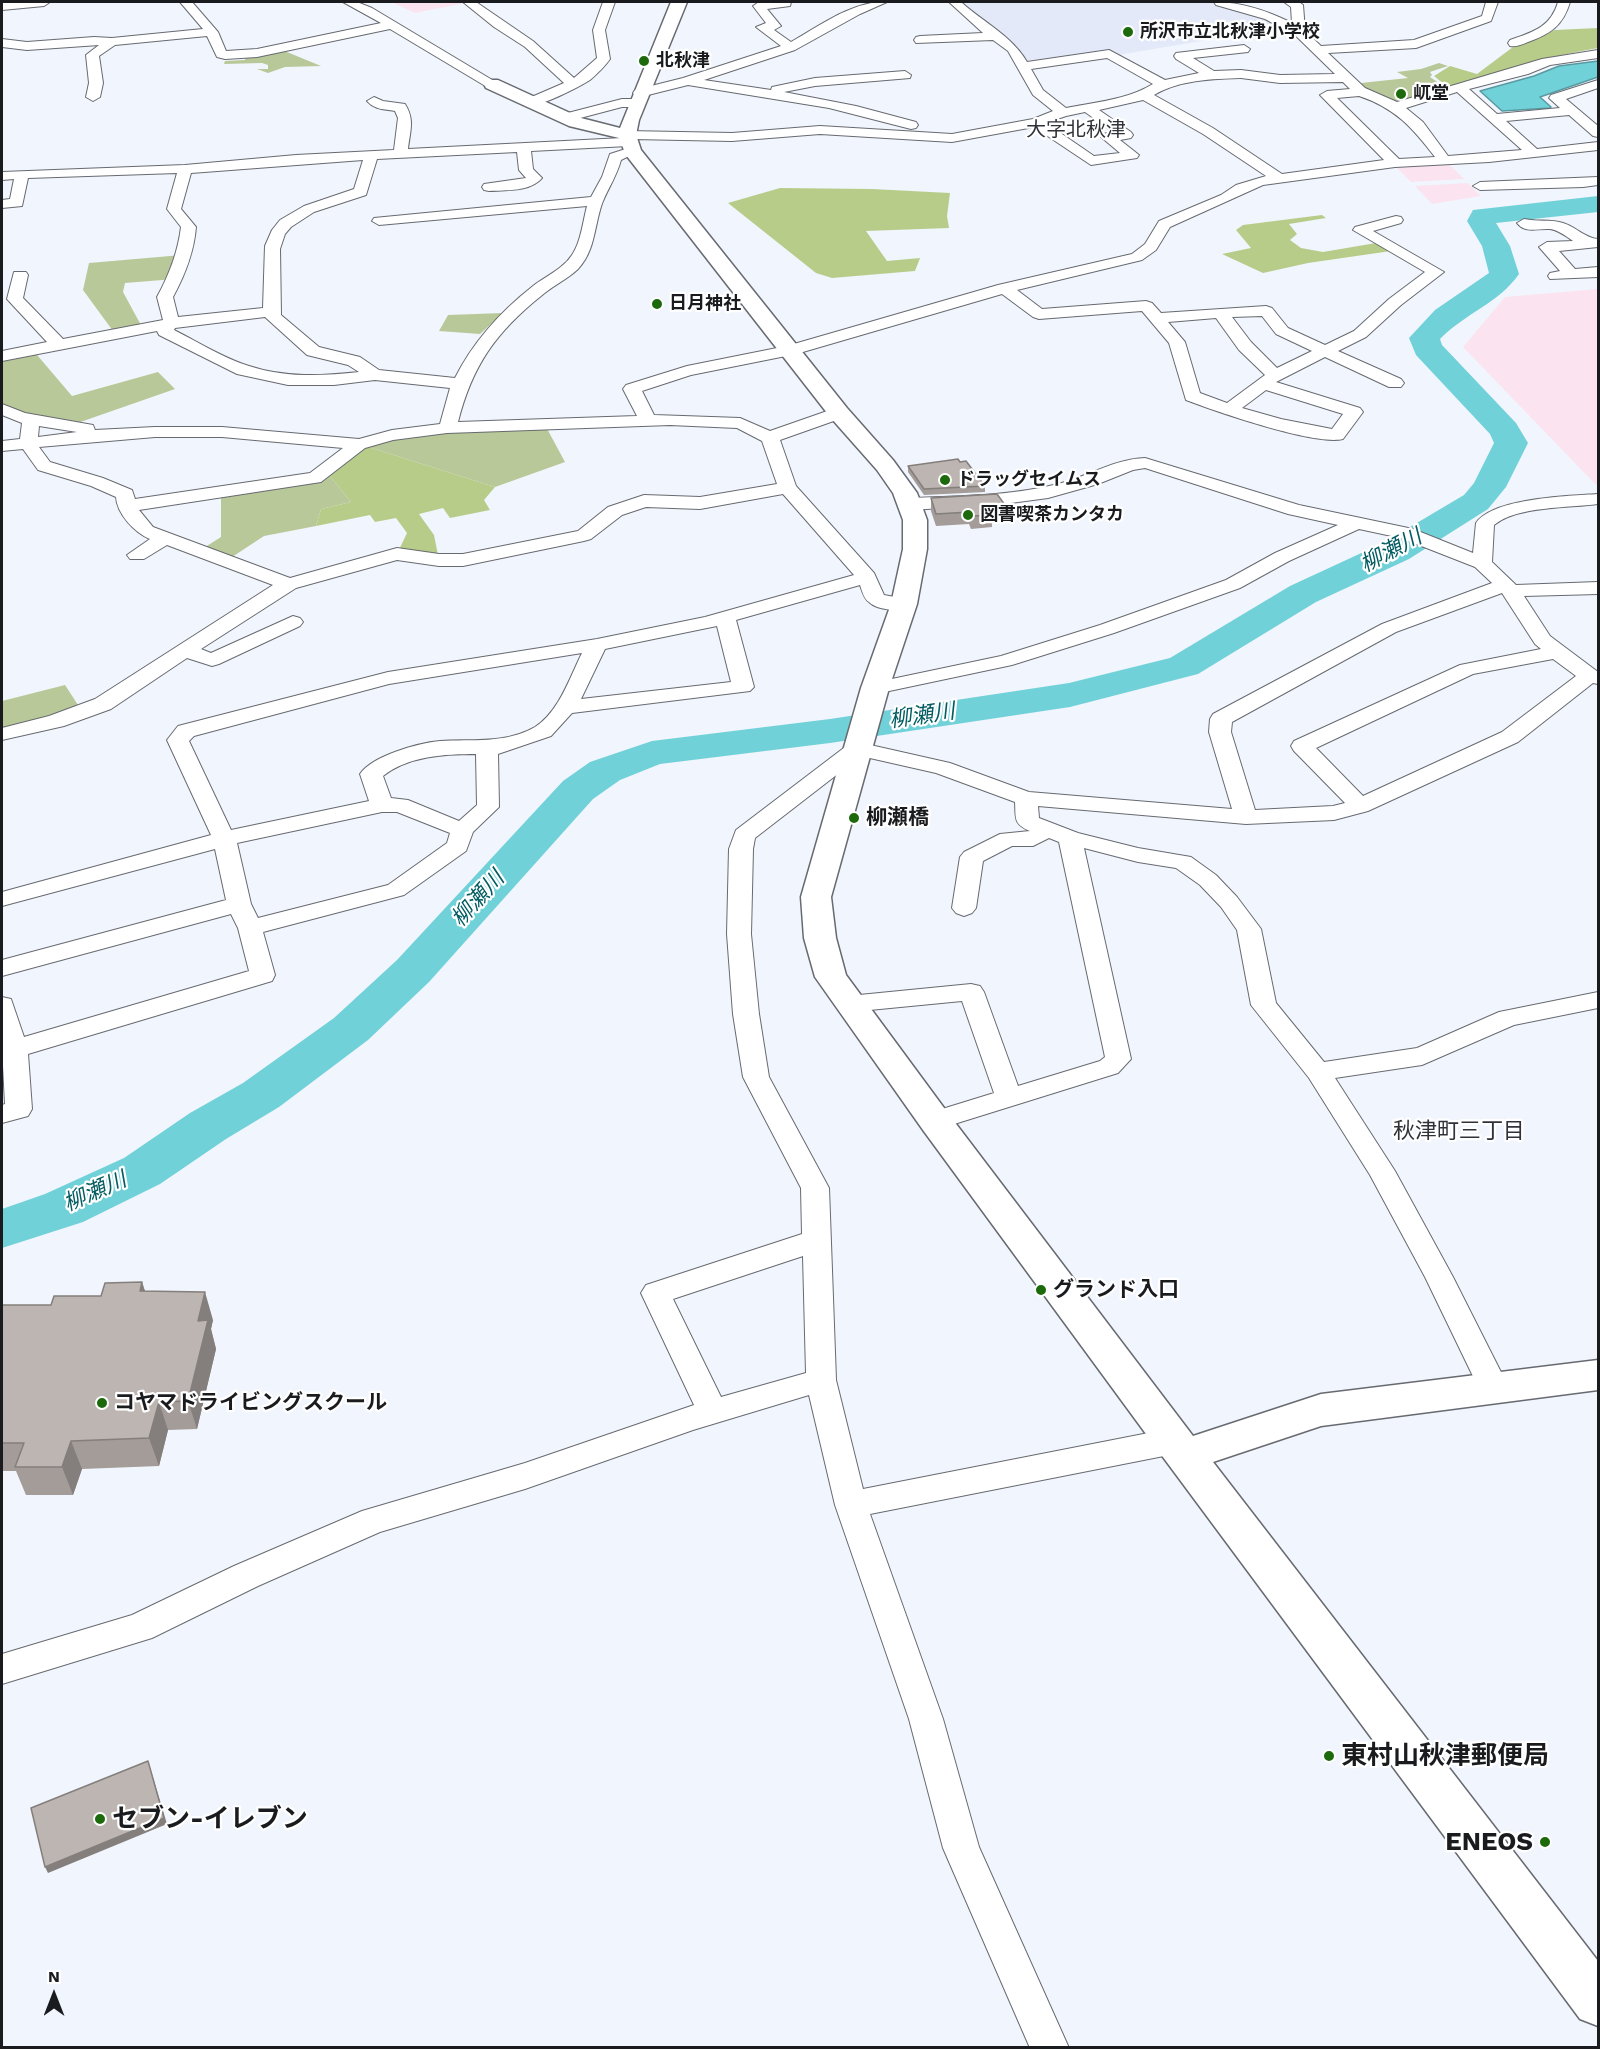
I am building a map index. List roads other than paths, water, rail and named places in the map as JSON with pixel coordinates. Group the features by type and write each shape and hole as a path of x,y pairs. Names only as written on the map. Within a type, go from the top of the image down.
{"street":[{"path":"2,6 44,2"},
{"path":"186,2 212,32 221,54 225,55 257,53 391,25"},
{"path":"349,2 492,84 565,118 629,143 839,414 885,465 905,493 911,504 915,520 915,549 904,604 874,691 816,897 821,950 831,977 934,1121 1179,1448 1599,2001"},
{"path":"470,2 529,44 573,84"},
{"path":"532,102 585,77 604,59 599,30 609,2"},
{"path":"447,428 460,384 483,342 499,325 579,258 596,201 609,177 615,157 629,143 638,98 679,2"},
{"path":"784,2 786,3 759,6 775,26 762,27 791,47"},
{"path":"565,118 638,98 791,47 856,11 881,2"},
{"path":"955,2 1013,50 1038,92 1062,112"},
{"path":"1220,2 1269,16 1299,32 1360,91 1396,106 1418,125 1450,161 1480,186 1494,202"},
{"path":"1290,2 1297,5 1299,32"},
{"path":"1319,50 1416,44 1487,18 1492,2"},
{"path":"1515,37 1552,28 1561,16 1564,2"},
{"path":"1473,23 1492,29"},
{"path":"2,43 27,46 94,41 112,42 212,32"},
{"path":"920,40 996,36"},
{"path":"93,98 96,83 92,56 112,42"},
{"path":"1211,75 1180,56 1245,49"},
{"path":"724,51 738,64"},
{"path":"1022,66 1109,54 1163,84"},
{"path":"1396,106 1523,71 1547,62 1599,54"},
{"path":"2,176 185,169 296,159 524,149 820,130 952,138 1036,122 1062,112 1120,102 1144,95 1163,84 1211,75 1241,74 1280,79 1347,78"},
{"path":"757,94 815,82 905,75"},
{"path":"688,81 757,94 835,104 891,118 952,138"},
{"path":"1599,84 1557,98 1599,133"},
{"path":"1460,88 1534,153"},
{"path":"1360,91 1327,95 1395,163"},
{"path":"1144,95 1208,131 1277,177"},
{"path":"374,101 379,105 400,107 405,118 400,155"},
{"path":"1036,122 1091,161 1132,155 1108,137 1126,135 1086,107"},
{"path":"1494,118 1571,111"},
{"path":"648,421 632,389 687,371 790,350 1004,288 1137,257 1151,247 1159,231 1172,219 1226,198 1252,183 1277,177 1395,163 1450,161 1599,147"},
{"path":"489,187 528,183 535,178 526,170 524,149"},
{"path":"371,156 360,192 318,205 291,218 286,223 273,246 272,312 273,317 313,351 354,361 375,375"},
{"path":"185,169 174,209 189,227 187,244 175,279 165,297 171,320 165,332 243,370 303,381 375,375 460,384"},
{"path":"2,204 16,203 22,174"},
{"path":"1480,186 1599,181"},
{"path":"379,221 564,202 596,201"},
{"path":"1228,411 1270,380 1324,350 1360,334 1395,302 1436,272 1360,230 1396,220"},
{"path":"1524,223 1530,227 1552,225 1593,243"},
{"path":"1570,274 1547,247 1593,243"},
{"path":"1552,276 1599,272"},
{"path":"20,276 15,299 58,344"},
{"path":"1004,288 1038,314 1146,306 1177,342 1192,396 1228,411 1279,426 1337,435 1354,412 1270,380 1220,313"},
{"path":"1157,318 1266,311 1282,331 1395,383"},
{"path":"2,356 217,315 272,312"},
{"path":"2,410 31,419 111,434"},
{"path":"770,438 787,430 839,414"},
{"path":"31,419 28,444 44,466 97,482 125,494 126,506 146,531 289,584"},
{"path":"2,446 111,434 222,432 359,444 392,435 447,428 648,421 740,423 770,438 787,488 867,577 875,598 883,602 904,604"},
{"path":"126,506 315,478 359,444"},
{"path":"858,748 942,768 1026,798 1246,817 1334,813 1360,806 1510,737 1594,677 1542,640 1508,588 1482,563 1406,533 1295,510 1143,462 1060,491 1011,499 911,504"},
{"path":"2,734 56,721 103,704 289,584 397,554 439,560 463,560 584,535 615,511 644,501 700,502 787,488"},
{"path":"1482,563 1485,523 1497,513 1522,507 1599,500"},
{"path":"874,691 1005,661 1107,629 1233,584 1282,557 1357,523"},
{"path":"137,555 166,538"},
{"path":"15,1049 263,975 250,928 239,904 224,839 178,740 186,731 388,678 597,645 725,617 867,577"},
{"path":"1246,817 1220,732 1221,719 1389,628 1508,588 1599,588"},
{"path":"566,707 743,687 725,617"},
{"path":"186,650 212,660 293,622"},
{"path":"382,805 371,774 385,763 438,748 498,747 543,731 566,707 597,645"},
{"path":"1360,806 1302,746 1467,669 1556,652"},
{"path":"250,928 396,890 458,846 462,830 488,807 487,748"},
{"path":"858,748 744,835 741,849 739,934 746,1014 756,1077 815,1188 821,1380 851,1505 926,1719 961,1848 1043,2046"},
{"path":"1026,798 1028,822 1070,838 1138,855 1183,861 1208,880 1229,902 1248,929 1255,949 1264,1005 1318,1072 1381,1171 1439,1276 1494,1388"},
{"path":"2,899 224,839 382,805 400,805 462,830"},
{"path":"964,908 972,857 1008,839 1033,839 1047,829"},
{"path":"934,1121 1108,1067 1118,1059 1070,838"},
{"path":"2,968 239,904"},
{"path":"849,1004 971,992 1009,1097"},
{"path":"1318,1072 1422,1056 1508,1018 1599,1000"},
{"path":"2,1005 15,1049 19,1109 2,1114"},
{"path":"713,1412 656,1293 815,1241"},
{"path":"851,1505 1179,1448 1321,1410 1598,1377"},
{"path":"2,1669 140,1628 246,1576 373,1521 525,1476 713,1412 821,1380"}],"water":[{"path":"1598,61 1598,77 1540,97 1550,108 1502,111 1480,91 1534,76 1559,66"}],"waterway":[{"name":"柳瀬川","path":"2,1229 64,1208 142,1171 208,1126 261,1095 351,1029 413,971 578,790 605,771 652,753 830,731 1070,695 1184,666 1303,594 1396,551 1476,502 1489,487 1511,443 1504,430 1427,348 1424,338 1446,317 1489,289 1504,274 1496,246 1481,221 1483,216 1598,204"}],"place":[{"name":"所沢市立北秋津小学校","path":"1128,32"},
{"name":"北秋津","path":"644,61"},
{"name":"屼堂","path":"1401,94"},
{"name":"日月神社","path":"657,304"},
{"name":"ドラッグセイムス","path":"945,480"},
{"name":"図書喫茶カンタカ","path":"968,515"},
{"name":"柳瀬橋","path":"854,818"},
{"name":"グランド入口","path":"1041,1290"},
{"name":"コヤマドライビングスクール","path":"102,1403"},
{"name":"東村山秋津郵便局","path":"1329,1756"},
{"name":"セブン-イレブン","path":"100,1819"},
{"name":"ENEOS","path":"1545,1842"}],"district":[{"name":"大字北秋津","path":"1076,130"},
{"name":"秋津町三丁目","path":"1459,1132"}]}
